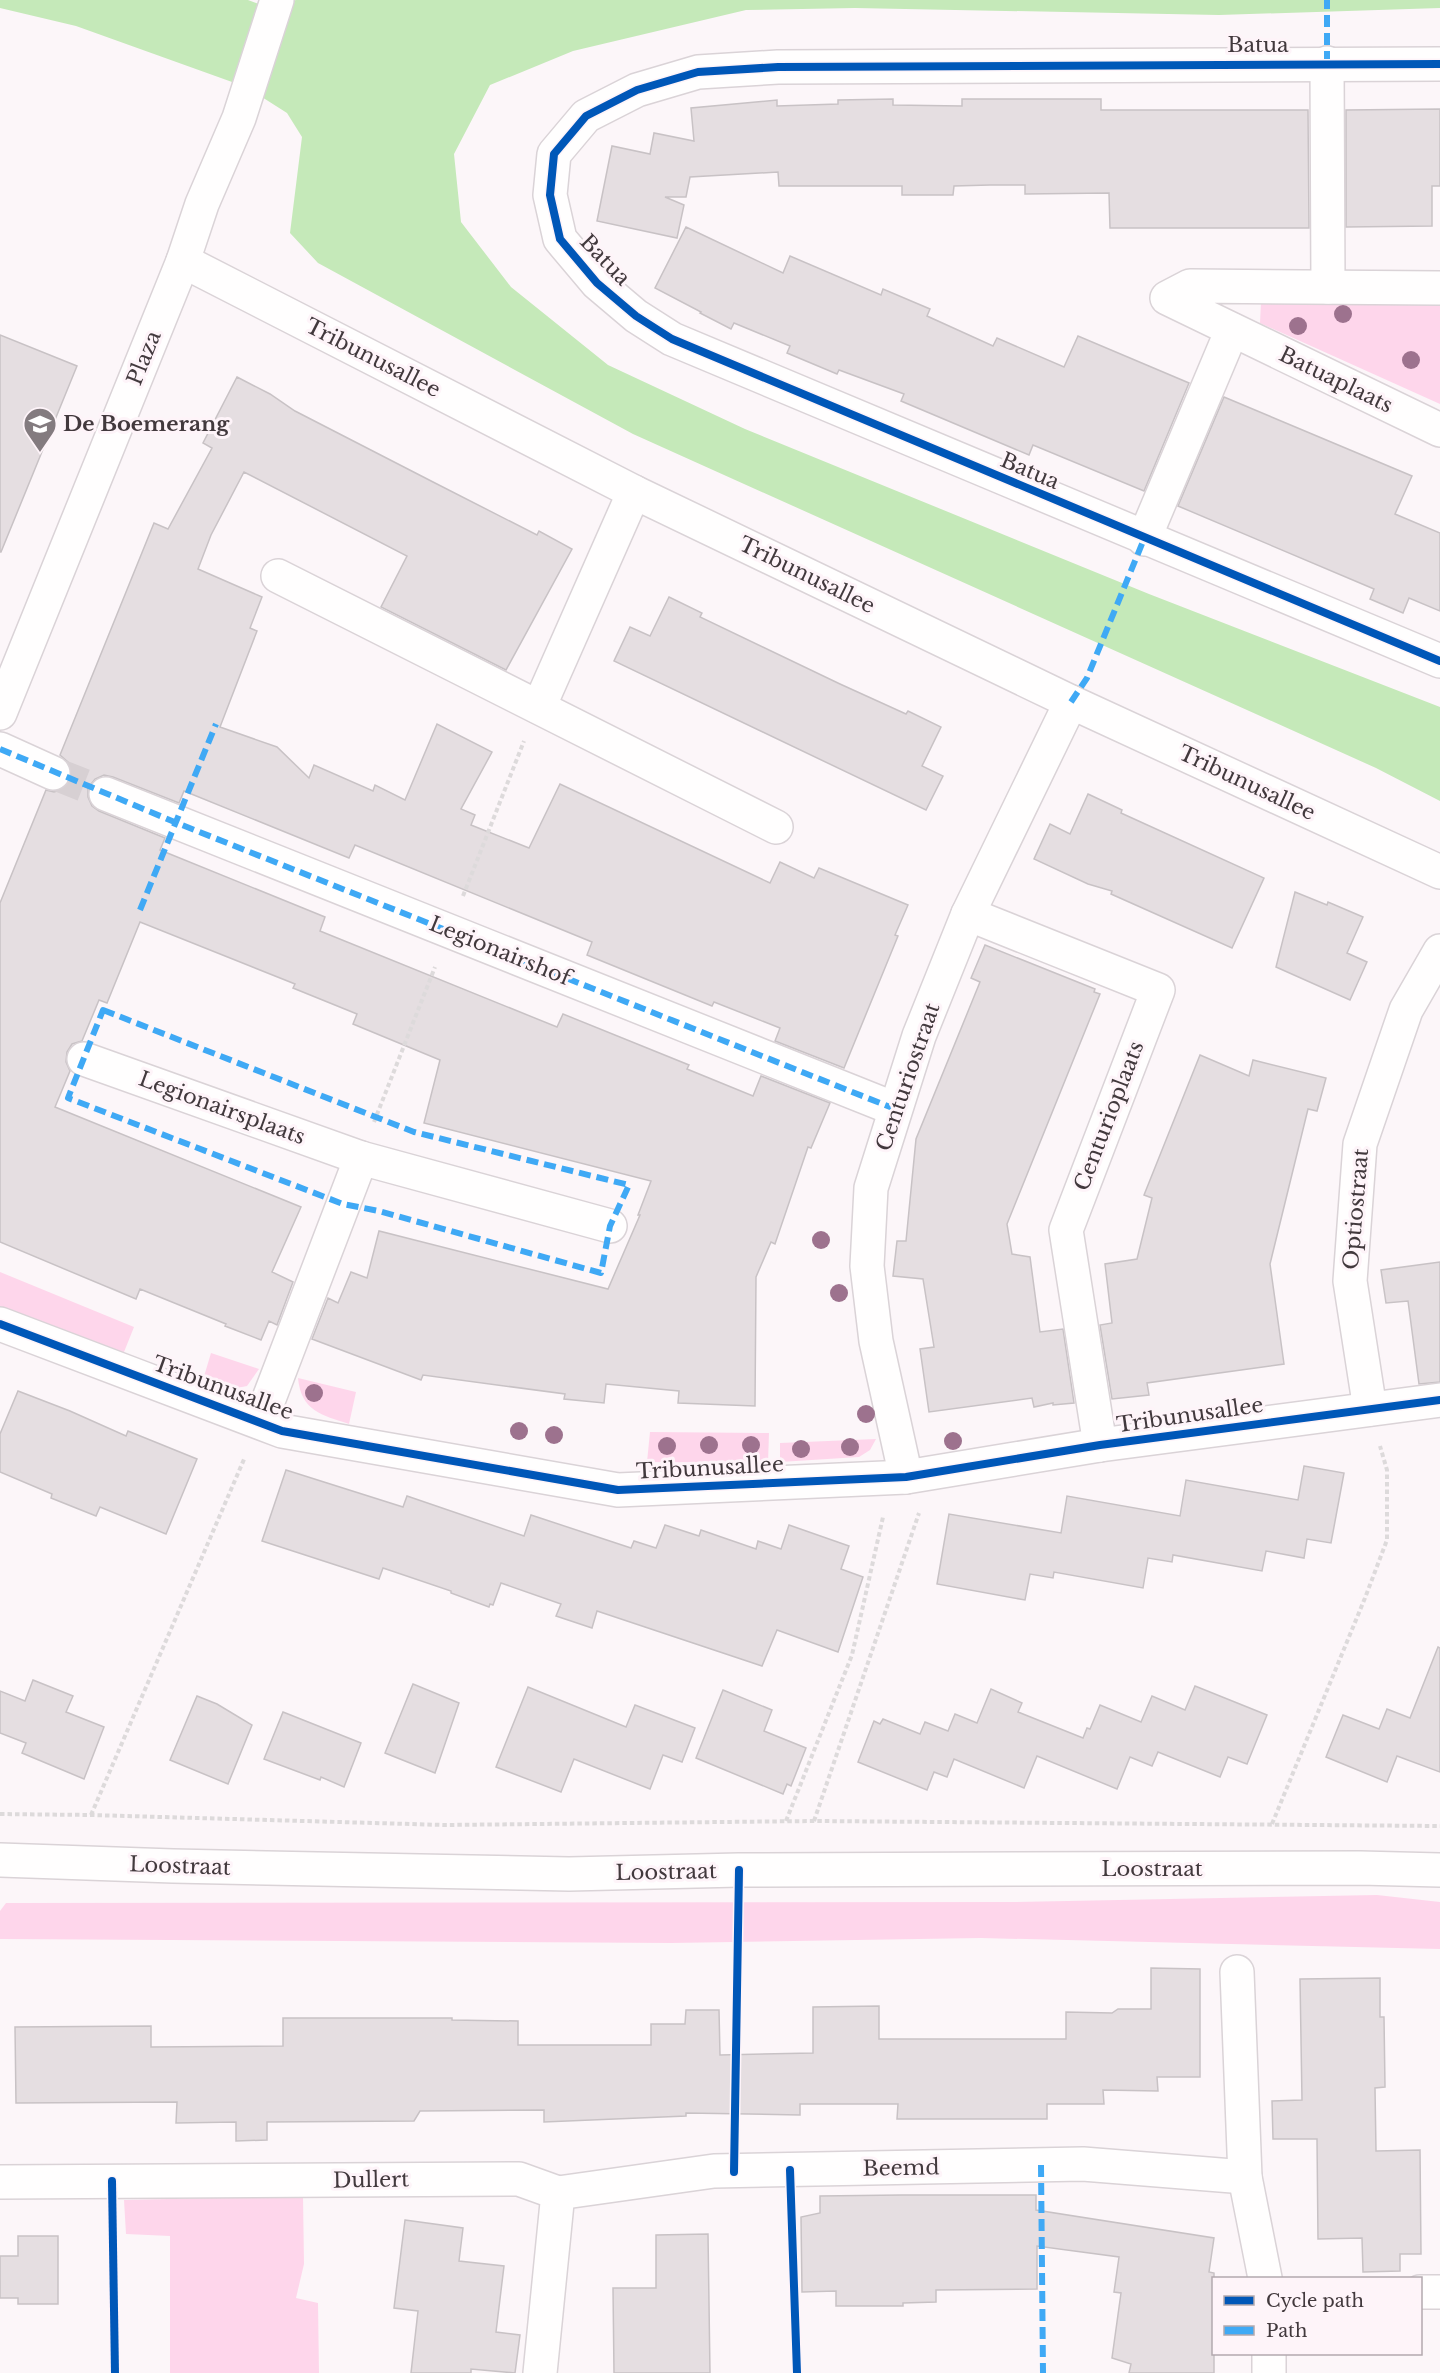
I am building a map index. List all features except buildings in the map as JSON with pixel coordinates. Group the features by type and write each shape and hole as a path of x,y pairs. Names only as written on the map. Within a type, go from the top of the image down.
{"street":[{"name":"Plaza","path":"0,713 183,261 202,204 239,117 278,0"},
{"path":"1327,63 1328,287"},
{"name":"Batua","path":"1440,64 778,67 698,72 637,90 586,116 554,154 550,195 560,239 597,283 636,316 672,339 1144,539 1440,661"},
{"name":"Tribunusallee","path":"183,261 634,492 1071,702 1440,872"},
{"name":"Batuaplaats","path":"1440,288 1190,286 1167,298 1440,430"},
{"path":"1144,539 1232,330"},
{"path":"539,707 634,492"},
{"path":"278,576 776,827"},
{"name":"Centuriostraat","path":"910,1476 876,1341 867,1266 872,1188 919,1036 968,914 1071,702"},
{"path":"0,749 53,773"},
{"name":"Legionairshof","path":"106,794 895,1109"},
{"name":"Centurioplaats","path":"968,914 1158,990 1066,1230 1100,1445"},
{"name":"Optiostraat","path":"1370,1409 1350,1281 1360,1144 1406,1010 1440,951"},
{"name":"Legionairsplaats","path":"84,1059 361,1158 610,1226"},
{"path":"260,1422 361,1158"},
{"name":"Tribunusallee","path":"0,1324 282,1431 618,1490 910,1476 1100,1445 1440,1400"},
{"name":"Loostraat","path":"0,1860 569,1874 750,1870 1360,1868 1440,1870"},
{"path":"1237,1971 1245,2177 1265,2277"},
{"name":"Beemd","path":"558,2193 714,2171 1083,2164 1245,2177"},
{"name":"Dullert","path":"0,2182 519,2179 558,2193"},
{"path":"540,2373 558,2193"},
{"path":"1422,2292 1440,2292"},
{"path":"1269,2355 1269,2373"}],"path":[{"path":"1272,1824 1387,1540 1387,1470 1370,1409"},
{"path":"92,1815 260,1422"},
{"path":"786,1821 852,1655 910,1476"},
{"path":"813,1821 910,1476"},
{"path":"0,1814 445,1825 813,1821 1440,1826"}],"shaded area":[{"path":"0,0 248,0 270,8 296,0 1440,0 1440,8 1219,15 855,8 746,10 573,51 490,85 454,154 461,222 511,287 608,365 745,429 1149,594 1440,707 1440,801 1376,768 633,434 318,263 290,233 302,137 287,113 246,87 76,26 0,8"},
{"path":"1261,302 1440,302 1440,404 1260,323"},
{"path":"0,1272 134,1327 122,1357 0,1306"},
{"path":"211,1353 259,1369 247,1386 227,1390 202,1383"},
{"path":"298,1378 356,1392 349,1424 330,1418 308,1405 303,1398"},
{"path":"650,1432 769,1433 768,1463 647,1462"},
{"path":"876,1439 870,1450 859,1457 780,1462 780,1443"},
{"path":"1377,1895 1440,1902 1440,1949 981,1938 671,1943 0,1939 0,1911 6,1903 1015,1902"},
{"path":"303,2196 304,2264 296,2298 318,2303 319,2373 170,2373 170,2236 126,2234 124,2200"}],"tunnel":[{"path":"53,773 106,794"}],"marked path":[{"path":"1327,0 1327,63"},
{"path":"1071,702 1087,678 1144,539"},
{"path":"140,910 216,724"},
{"path":"0,749 177,823 895,1109"},
{"path":"103,1010 414,1132 629,1185 610,1226 601,1273 379,1211 343,1204 68,1098 103,1010"},
{"path":"1041,2165 1043,2373"}],"cycle path":[{"path":"1440,64 778,67 698,72 637,90 586,116 554,154 550,195 560,239 597,283 636,316 672,339 1440,661"},
{"path":"0,1324 282,1431 618,1490 906,1477 1100,1445 1440,1400"},
{"path":"734,2172 739,1870"},
{"path":"790,2170 797,2373"},
{"path":"112,2181 115,2373"}],"place":[{"name":"De Boemerang","path":"40,453"}]}
